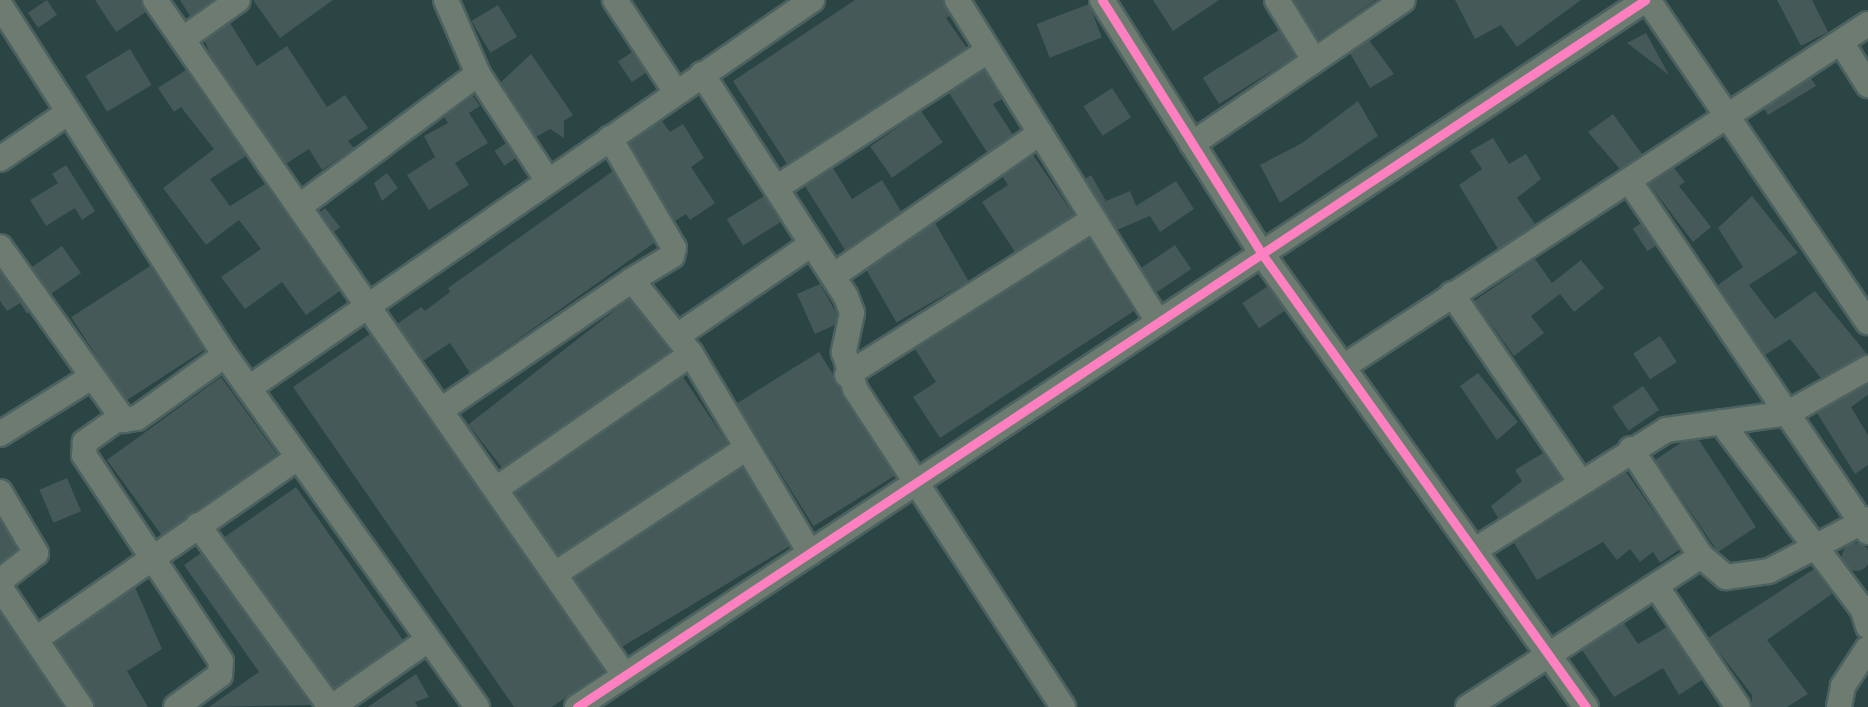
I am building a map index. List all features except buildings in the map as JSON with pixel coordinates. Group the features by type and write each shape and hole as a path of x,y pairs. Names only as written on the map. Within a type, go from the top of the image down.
{"street":[{"path":"155,0 625,676"},
{"path":"183,39 238,0"},
{"path":"615,0 676,92"},
{"path":"249,388 812,0"},
{"path":"957,0 1158,322"},
{"path":"1102,0 1262,254 1586,707"},
{"path":"1277,0 1314,60"},
{"path":"1192,144 1403,0"},
{"path":"577,707 1647,0 1864,308"},
{"path":"453,3 478,74 548,181"},
{"path":"0,4 225,355 477,707"},
{"path":"1343,367 1452,294 1729,119 1868,24"},
{"path":"1841,42 1868,85"},
{"path":"776,188 988,51"},
{"path":"300,206 478,74"},
{"path":"702,74 833,276 852,313 844,352 847,375 914,484 1063,707"},
{"path":"0,159 69,112"},
{"path":"833,276 1040,133"},
{"path":"441,410 632,279 672,256 674,248 610,138"},
{"path":"1630,182 1866,525 1816,549 1742,578 1718,573 1701,556 1631,449"},
{"path":"847,375 1094,219"},
{"path":"496,489 812,244"},
{"path":"0,247 119,418"},
{"path":"632,279 684,345 744,450 810,553"},
{"path":"1452,294 1580,481"},
{"path":"176,707 220,675 222,666 201,625 84,455 85,442 119,418 137,418 225,355"},
{"path":"1475,550 1631,449 1680,424 1721,422 1788,413 1868,368"},
{"path":"0,434 90,378"},
{"path":"1721,422 1863,610 1868,626"},
{"path":"555,574 744,450"},
{"path":"36,639 297,458"},
{"path":"0,492 36,553 0,581"},
{"path":"198,525 331,707 428,640"},
{"path":"1468,707 1550,657 1701,556"},
{"path":"1656,586 1738,707"},
{"path":"0,587 81,707"},
{"path":"1839,707 1843,686 1868,648"}],"cycle path":[{"path":"1102,0 1262,254 1586,707"},
{"path":"577,707 1645,0"}]}
